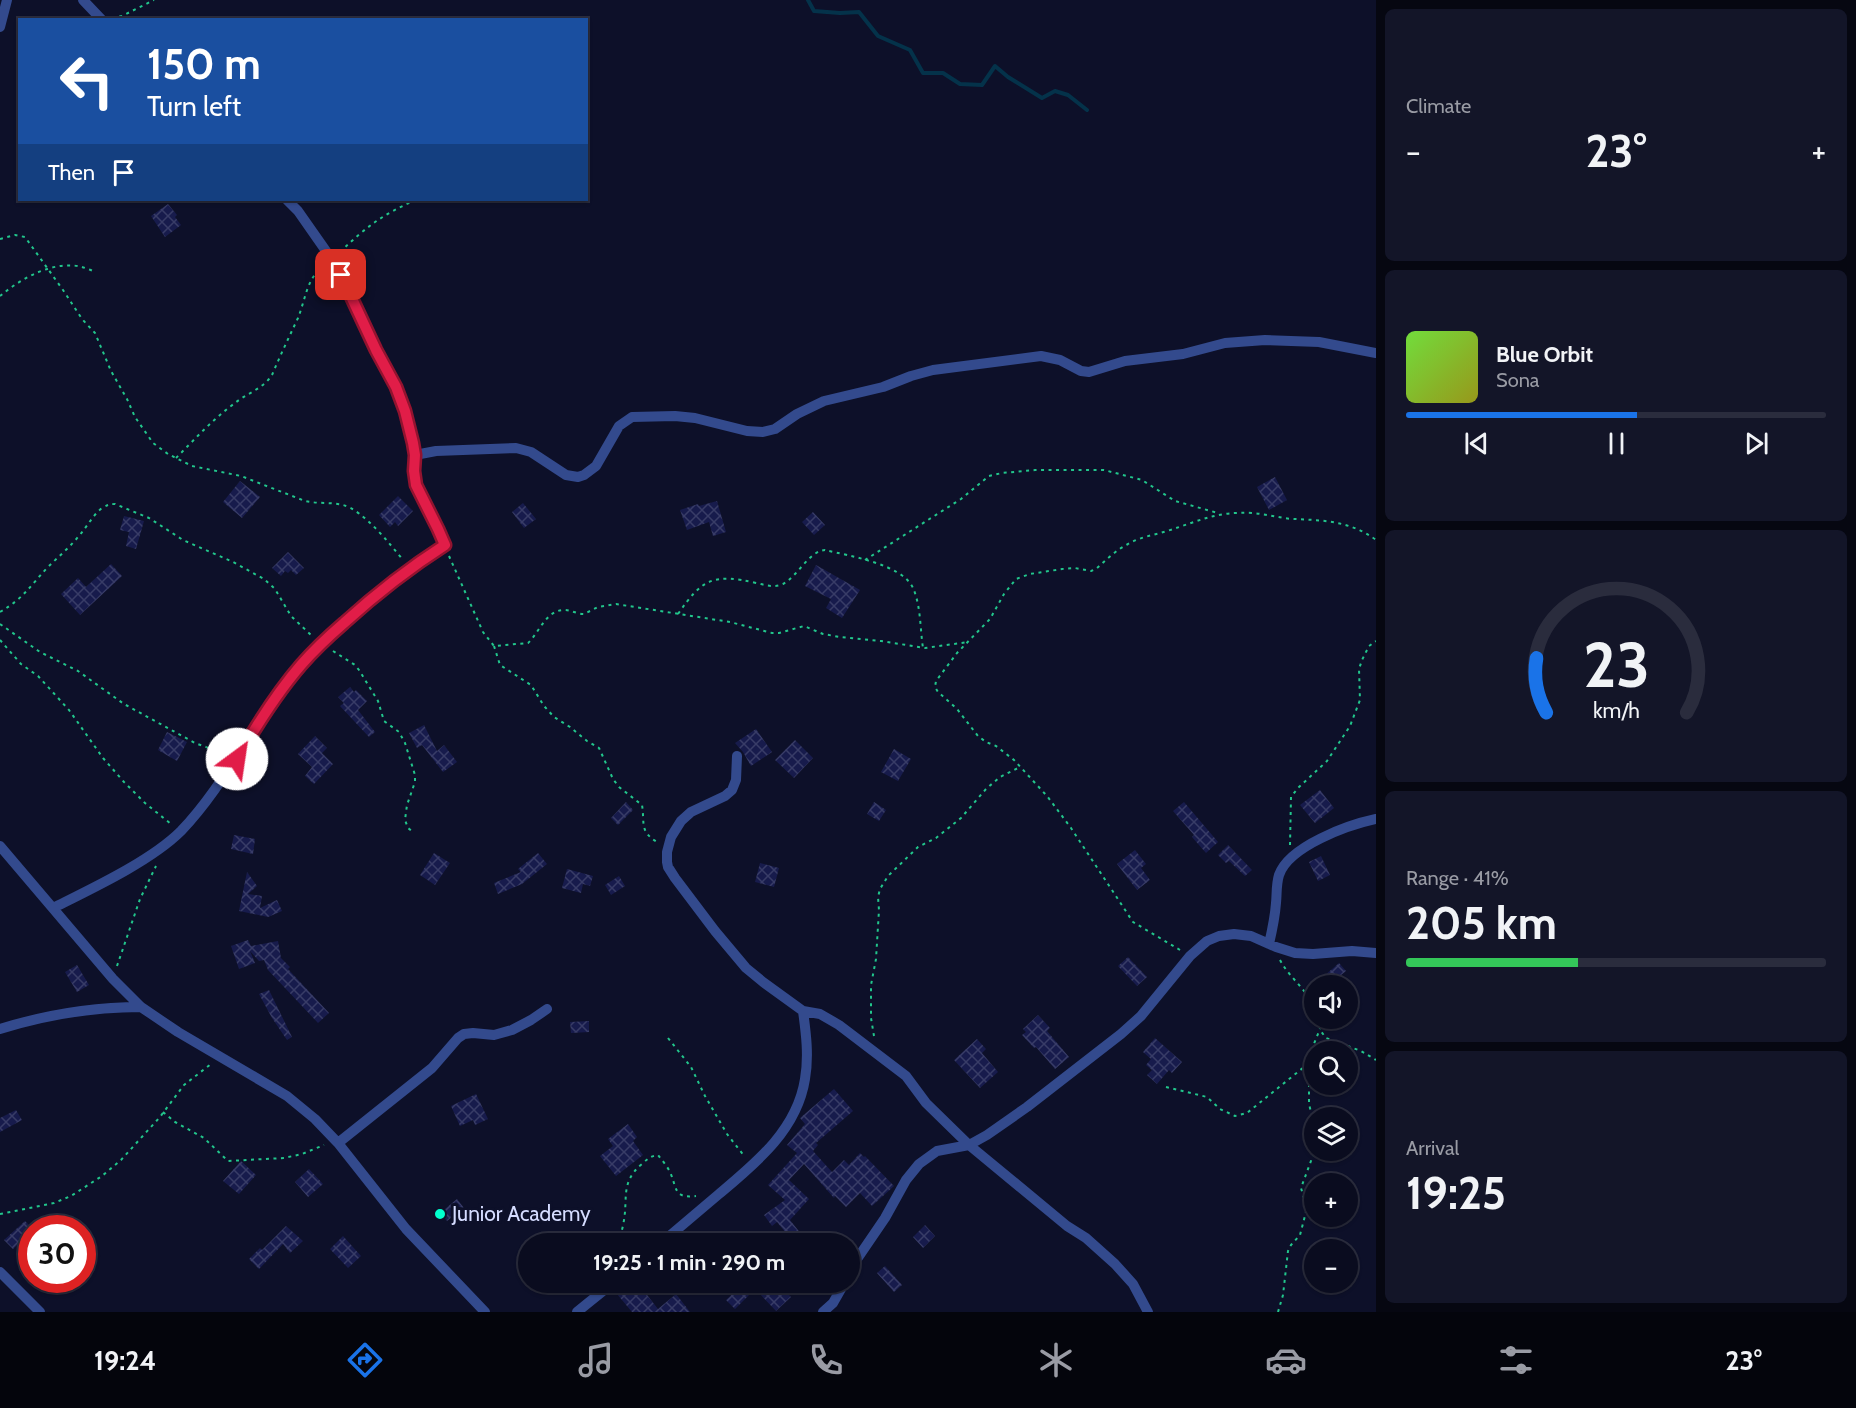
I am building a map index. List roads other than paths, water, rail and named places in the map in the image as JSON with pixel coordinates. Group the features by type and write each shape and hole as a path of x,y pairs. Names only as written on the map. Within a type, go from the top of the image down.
{"street":[{"path":"0,27 7,0"},
{"path":"83,0 100,18"},
{"path":"52,908 147,857 181,831 237,759 258,723 302,664 377,593 409,568 445,545 416,485 415,455 405,411 396,387 376,350 349,288 298,211 288,201"},
{"path":"415,455 436,451 516,448 531,452 566,475 578,477 596,466 618,426 632,417 664,415 685,417 747,431 763,432 774,429 797,414 824,401 883,387 933,370 1041,357 1060,360 1081,371 1089,372 1125,361 1184,354 1225,344 1265,340 1319,342 1376,353"},
{"path":"737,756 734,788 725,796 687,814 671,837 667,862 671,873 739,961 803,1011 820,1014 829,1019 906,1076 926,1103 969,1145 1067,1226 1099,1249 1133,1284 1148,1312"},
{"path":"1269,944 1282,867 1291,857 1318,840 1376,819"},
{"path":"0,846 113,978 141,1007 287,1096 310,1113 337,1141 406,1229 485,1312"},
{"path":"860,1256 906,1180 919,1164 937,1151 969,1145 1027,1107 1141,1016 1190,956 1207,941 1226,934 1251,936 1295,953 1352,951 1376,953"},
{"path":"0,1029 60,1014 117,1007 141,1007"},
{"path":"337,1141 432,1068 464,1034 494,1035 512,1030 547,1009"},
{"path":"673,1233 752,1166 773,1145 786,1126 802,1092 805,1080 807,1044 803,1011"},
{"path":"0,1272 40,1312"},
{"path":"577,1312 600,1293"},
{"path":"823,1312 833,1303 839,1293"}],"waterway":[{"path":"808,0 814,11 859,12 878,36 910,50 923,73 943,73 960,84 982,85 995,66 1042,98 1055,91 1068,95 1087,110"}],"place":[{"name":"Junior Academy","path":"440,1214"}]}
